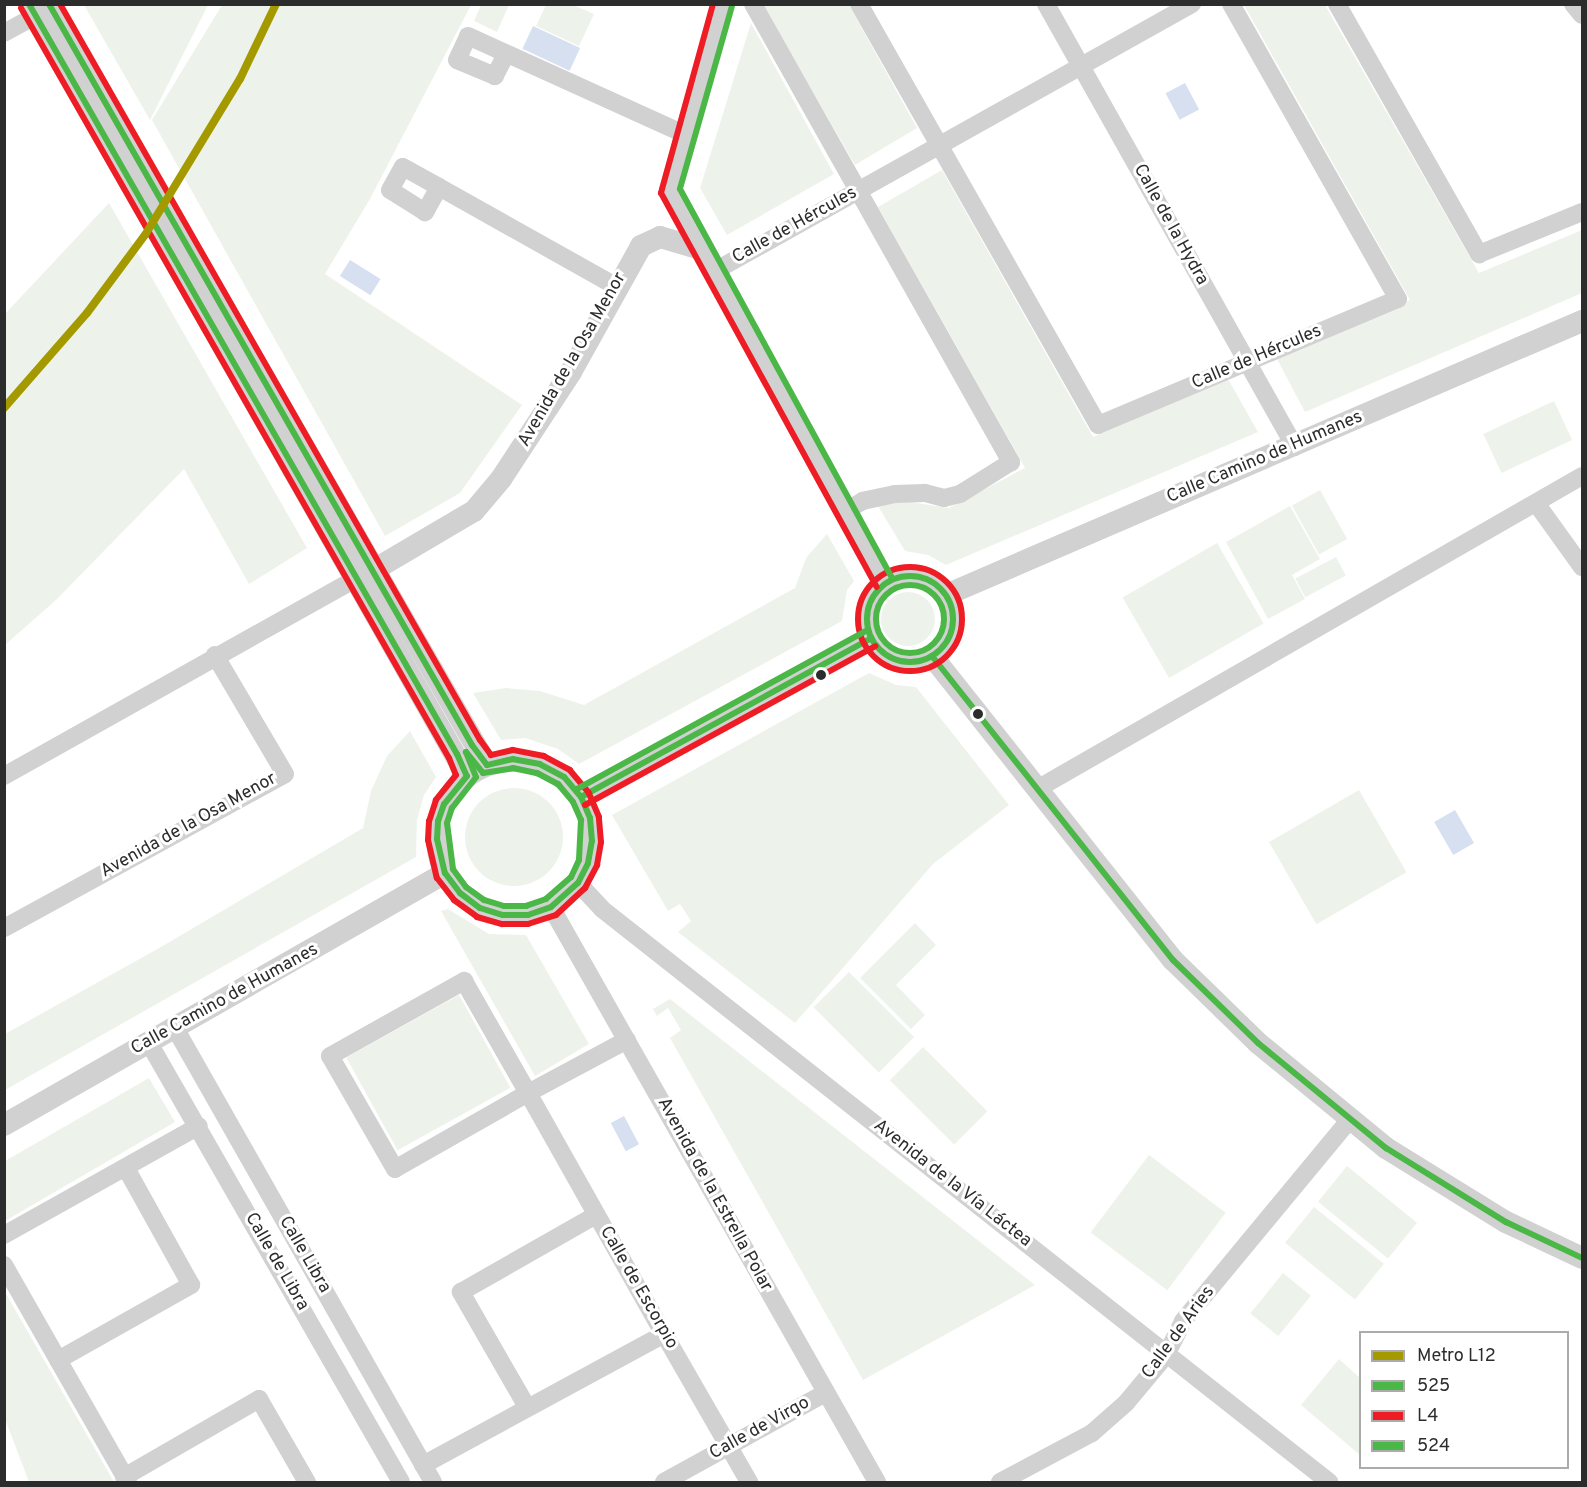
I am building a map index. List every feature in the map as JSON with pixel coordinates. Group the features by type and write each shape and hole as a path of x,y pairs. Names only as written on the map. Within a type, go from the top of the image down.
{"street":[{"path":"723,4 674,169 670,190 885,583"},
{"path":"753,4 1011,462 960,494 944,498 925,493 895,494 863,501 847,510"},
{"name":"Calle de Hércules","path":"858,4 1098,425 1398,299 1231,4"},
{"name":"Calle de la Hydra","path":"1046,4 1295,447"},
{"name":"Calle de Hércules","path":"713,272 1192,4"},
{"path":"1337,4 1479,254 1582,212"},
{"path":"1573,4 1582,15"},
{"path":"4,33 38,8 364,575 467,776"},
{"path":"506,54 684,134"},
{"path":"439,187 616,287"},
{"name":"Avenida de la Osa Menor","path":"4,776 474,511 526,444 632,257 651,238 660,237 701,249"},
{"name":"Calle Camino de Humanes","path":"946,595 1295,447 1582,321"},
{"path":"1037,789 1582,476"},
{"path":"1536,503 1582,567"},
{"path":"364,575 487,765"},
{"path":"911,575 925,578 946,595 951,605 952,629 941,649 932,656 905,662 879,650 871,638 868,608 885,583 911,575"},
{"path":"581,797 871,638"},
{"name":"Avenida de la Osa Menor","path":"4,928 285,774 215,656"},
{"path":"932,656 1173,960 1258,1043 1349,1120 1497,1216 1582,1258"},
{"path":"513,759 540,764 564,777 581,797 590,818 592,841 588,863 578,883 551,907 528,915 503,915 480,908 460,893 445,873 437,838 438,821 444,804 467,776 487,765 513,759"},
{"name":"Calle Camino de Humanes","path":"4,1125 445,873"},
{"name":"Avenida de la Vía Láctea","path":"578,883 603,909 1329,1482"},
{"name":"Avenida de la Estrella Polar","path":"551,907 825,1394 877,1482"},
{"name":"Calle de Escorpio","path":"627,1040 528,1093 394,1169 330,1056 464,981 528,1093 596,1215 749,1482"},
{"name":"Calle Libra","path":"175,1028 433,1482"},
{"name":"Calle de Libra","path":"149,1043 199,1126 401,1482"},
{"name":"Calle de Aries","path":"1000,1482 1092,1433 1126,1403 1166,1355 1183,1321 1349,1120"},
{"path":"4,1235 199,1126"},
{"path":"58,1360 191,1285 126,1168"},
{"path":"527,1407 461,1292 596,1215"},
{"path":"4,1265 126,1480 259,1399 306,1482"},
{"path":"423,1465 664,1334"},
{"name":"Calle de Virgo","path":"664,1482 825,1394"}],"shaded area":[{"path":"84,5 208,5 150,120"},
{"path":"222,5 471,5 370,199 325,274 522,405 460,493 385,536 152,120"},
{"path":"481,5 509,5 497,32 474,21"},
{"path":"546,5 573,5 594,14 579,46 536,26"},
{"path":"763,5 849,5 917,128 855,165"},
{"path":"1244,5 1325,5 1479,273 1582,230 1582,293 1305,412 1277,359 1410,300"},
{"path":"751,23 834,174 727,235 700,188"},
{"path":"942,170 1093,437 1228,379 1258,432 946,565 928,555 905,551 878,506 904,501 949,508 1025,468 878,207"},
{"path":"109,203 307,548 249,584 184,469 56,600 5,645 4,315"},
{"path":"1554,401 1572,440 1501,473 1483,434"},
{"path":"1320,490 1347,539 1319,554 1292,506"},
{"path":"1290,506 1320,559 1292,575 1305,599 1268,619 1226,542"},
{"path":"827,534 854,581 847,590 842,621 579,764 558,749 525,738 501,740 473,693 506,688 540,691 584,705 795,588 806,558"},
{"path":"1217,543 1264,624 1169,678 1123,598"},
{"path":"1336,557 1346,576 1305,597 1295,579"},
{"path":"908,592 918,594 927,600 933,609 935,619 933,629 927,638 918,644 908,646 898,644 889,638 883,629 881,619 883,609 889,600 898,594"},
{"path":"869,673 896,685 916,687 1009,805 933,864 795,1023 678,932 691,921 680,904 668,911 612,815"},
{"path":"410,731 436,777 424,795 417,820 416,857 5,1090 5,1034 161,947 363,828 371,791 387,756"},
{"path":"514,788 533,792 549,802 559,818 563,837 559,856 549,872 533,882 514,886 495,882 479,872 469,856 465,837 469,818 479,802 495,792"},
{"path":"1359,790 1406,872 1316,924 1269,842"},
{"path":"448,909 489,934 526,935 589,1044 535,1076 441,911"},
{"path":"915,923 936,945 896,985 925,1015 911,1029 860,978"},
{"path":"849,972 914,1037 879,1072 814,1007"},
{"path":"459,995 510,1088 398,1150 346,1058"},
{"path":"670,999 1035,1285 863,1380 670,1038 681,1030 668,1008 657,1016 653,1009"},
{"path":"923,1047 987,1111 954,1145 890,1080"},
{"path":"149,1078 175,1122 5,1221 5,1161"},
{"path":"1149,1155 1226,1213 1167,1290 1091,1232"},
{"path":"1347,1166 1417,1223 1388,1258 1318,1202"},
{"path":"1314,1207 1384,1264 1355,1299 1285,1243"},
{"path":"1283,1273 1311,1296 1278,1336 1250,1313"},
{"path":"5,1292 114,1482 29,1482 5,1419"},
{"path":"1339,1359 1359,1377 1359,1454 1301,1405"}],"water":[{"path":"533,26 580,48 570,71 522,49"},
{"path":"1185,83 1199,109 1180,120 1166,93"},
{"path":"350,260 381,279 370,295 340,276"},
{"path":"1455,810 1474,843 1453,855 1434,822"},
{"path":"624,1116 639,1144 626,1151 611,1123"}],"metro line":[{"name":"L12","path":"4,408 87,313 145,235 240,79 276,4"}],"transit line":[{"name":"525","path":"29,4 457,754 467,776 444,804 438,821 437,839 445,873 460,893 480,908 503,915 528,915 551,907 578,883 588,863 592,841 590,818 581,797 564,777 540,764 513,759 487,765 472,745 49,4"},
{"name":"L4","path":"21,8 449,758 456,775 436,800 429,821 428,840 437,878 454,900 477,917 502,924 528,924 556,915 585,888 597,865 601,842 599,817 589,793 570,770 544,756 513,750 491,755 480,740 60,4"},
{"name":"L4","path":"713,4 661,193 877,587"},
{"name":"524","path":"732,6 680,189 893,579"},
{"name":"L4","path":"910,567 930,571 947,582 958,599 962,619 958,639 947,656 930,667 910,671 890,667 873,656 862,639 858,619 862,599 873,582 890,571 910,567"},
{"name":"525","path":"910,576 927,579 941,588 950,602 953,619 950,636 941,650 927,659 910,662 893,659 879,650 870,636 867,619 870,602 879,588 893,579 910,576"},
{"name":"524","path":"917,585 929,591 938,600 944,612 944,619 942,632 934,643 917,653 903,653 886,643 878,632 876,612 886,595 897,587 917,585"},
{"name":"524","path":"577,789 867,630"},
{"name":"525","path":"581,797 871,638"},
{"name":"L4","path":"585,805 875,646"},
{"name":"525","path":"932,656 1173,960 1258,1043 1386,1148 1506,1222 1582,1258"},
{"name":"524","path":"466,752 483,773 513,768 537,773 558,784 573,802 581,820 579,860 571,877 546,899 526,906 504,906 484,900 466,887 453,869 447,823 452,808 476,777 466,752"}]}
